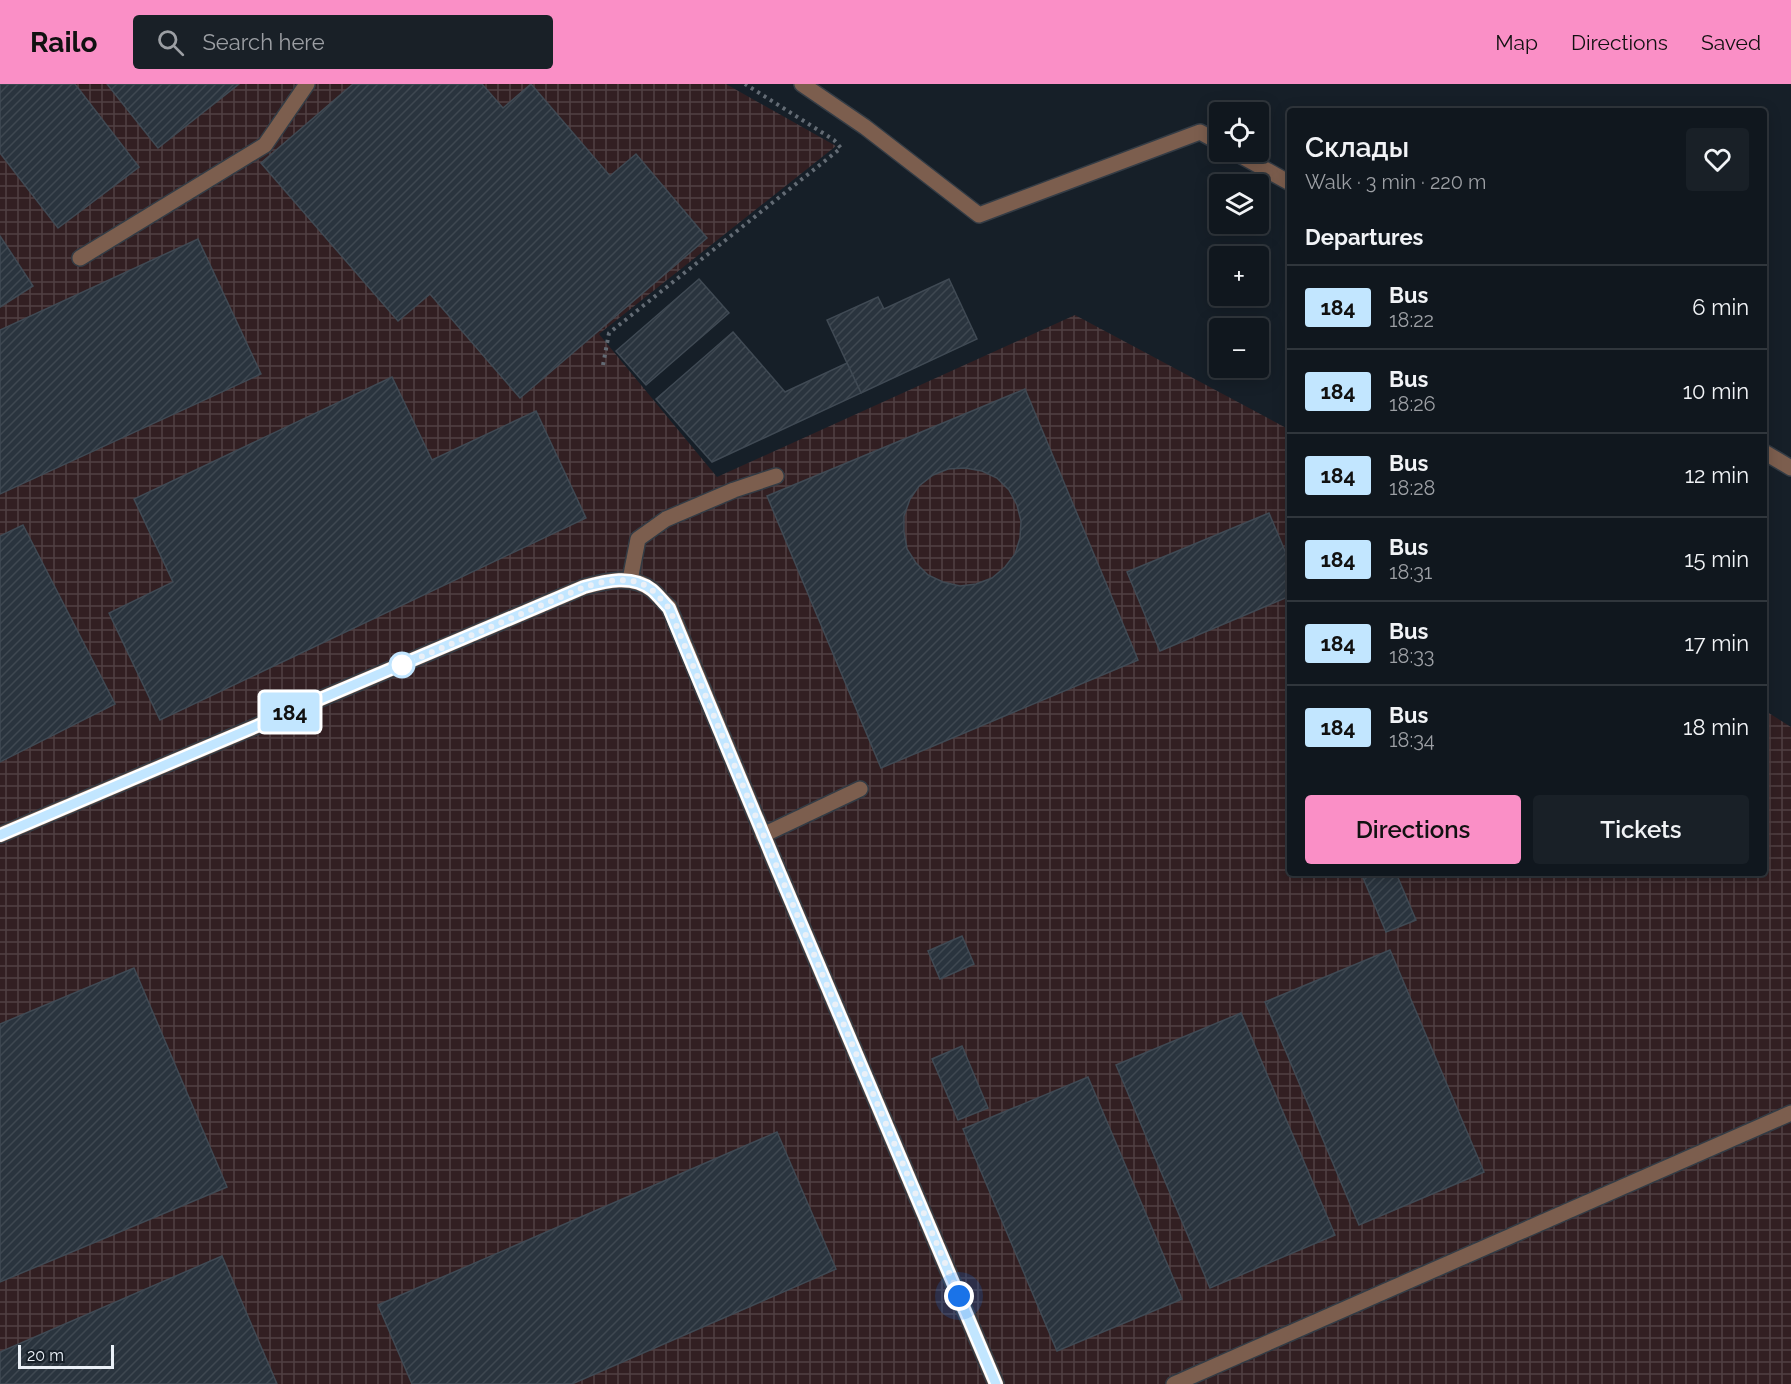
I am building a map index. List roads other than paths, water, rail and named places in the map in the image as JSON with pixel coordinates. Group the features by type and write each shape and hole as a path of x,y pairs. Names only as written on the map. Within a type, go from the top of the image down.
{"street":[{"path":"80,258 265,145 308,84"},
{"path":"802,84 865,127 979,215 1200,132 1209,137"},
{"path":"1252,162 1287,181"},
{"path":"1767,454 1791,468"},
{"path":"630,580 638,539 666,519 734,490 776,476"},
{"path":"0,835 584,587 607,580 630,580 651,589 669,608 996,1384"},
{"path":"763,835 860,789"},
{"path":"1174,1384 1791,1113"}]}
